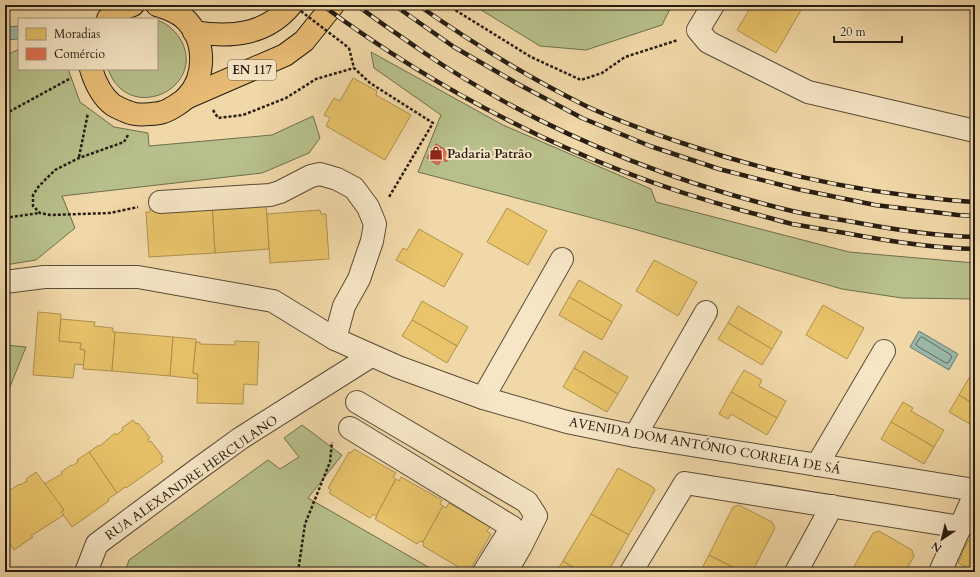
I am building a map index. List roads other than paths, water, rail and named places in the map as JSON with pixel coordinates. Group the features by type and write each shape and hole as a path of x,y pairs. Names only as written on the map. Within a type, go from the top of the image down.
{"main road":[{"path":"102,5 103,18"},
{"path":"109,18 117,11 133,5"},
{"name":"EN 117","path":"157,5 169,9 184,18 194,32 201,49 201,67 196,84 186,98"},
{"path":"194,32 213,35 233,35 257,29 274,21 292,5"},
{"name":"EN 117","path":"83,73 113,104 135,114 163,113 186,98 285,55 304,41 333,5"}],"street":[{"path":"713,5 698,30 708,42 808,92 974,130"},
{"path":"160,202 270,195 280,192 311,176 320,174 337,179 354,188 368,206 375,224 372,241 359,279 344,306 335,339"},
{"path":"483,398 562,259"},
{"name":"AVENIDA DOM ANTÓNIO CORREIA DE SÁ","path":"5,282 44,277 138,277 273,301 335,339 371,356 483,398 567,422 635,436 975,490"},
{"path":"635,436 706,312"},
{"path":"818,465 884,351"},
{"name":"RUA ALEXANDRE HERCULANO","path":"86,572 97,544 241,438 371,356"},
{"path":"357,402 527,502 536,516 506,572"},
{"path":"350,428 512,527 484,572"},
{"path":"631,572 685,483 961,527"},
{"path":"940,572 975,494"},
{"path":"796,572 832,506"}],"water":[{"path":"18,26 18,39 5,40 5,27"},
{"path":"919,331 958,354 949,370 910,347"}],"railway":[{"path":"322,5 370,39 471,101 577,153 632,175 687,194 792,224 910,244 975,249"},
{"path":"357,5 420,50 463,78 507,103 599,147 646,166 694,183 792,211 912,232 975,237"},
{"path":"394,5 454,47 518,84 582,118 650,146 719,169 797,189 875,205 975,216"},
{"path":"418,5 479,46 564,95 623,122 660,136 769,169 854,188 912,196 975,202"}],"place":[{"name":"Padaria Patrão","path":"436,153"}]}
